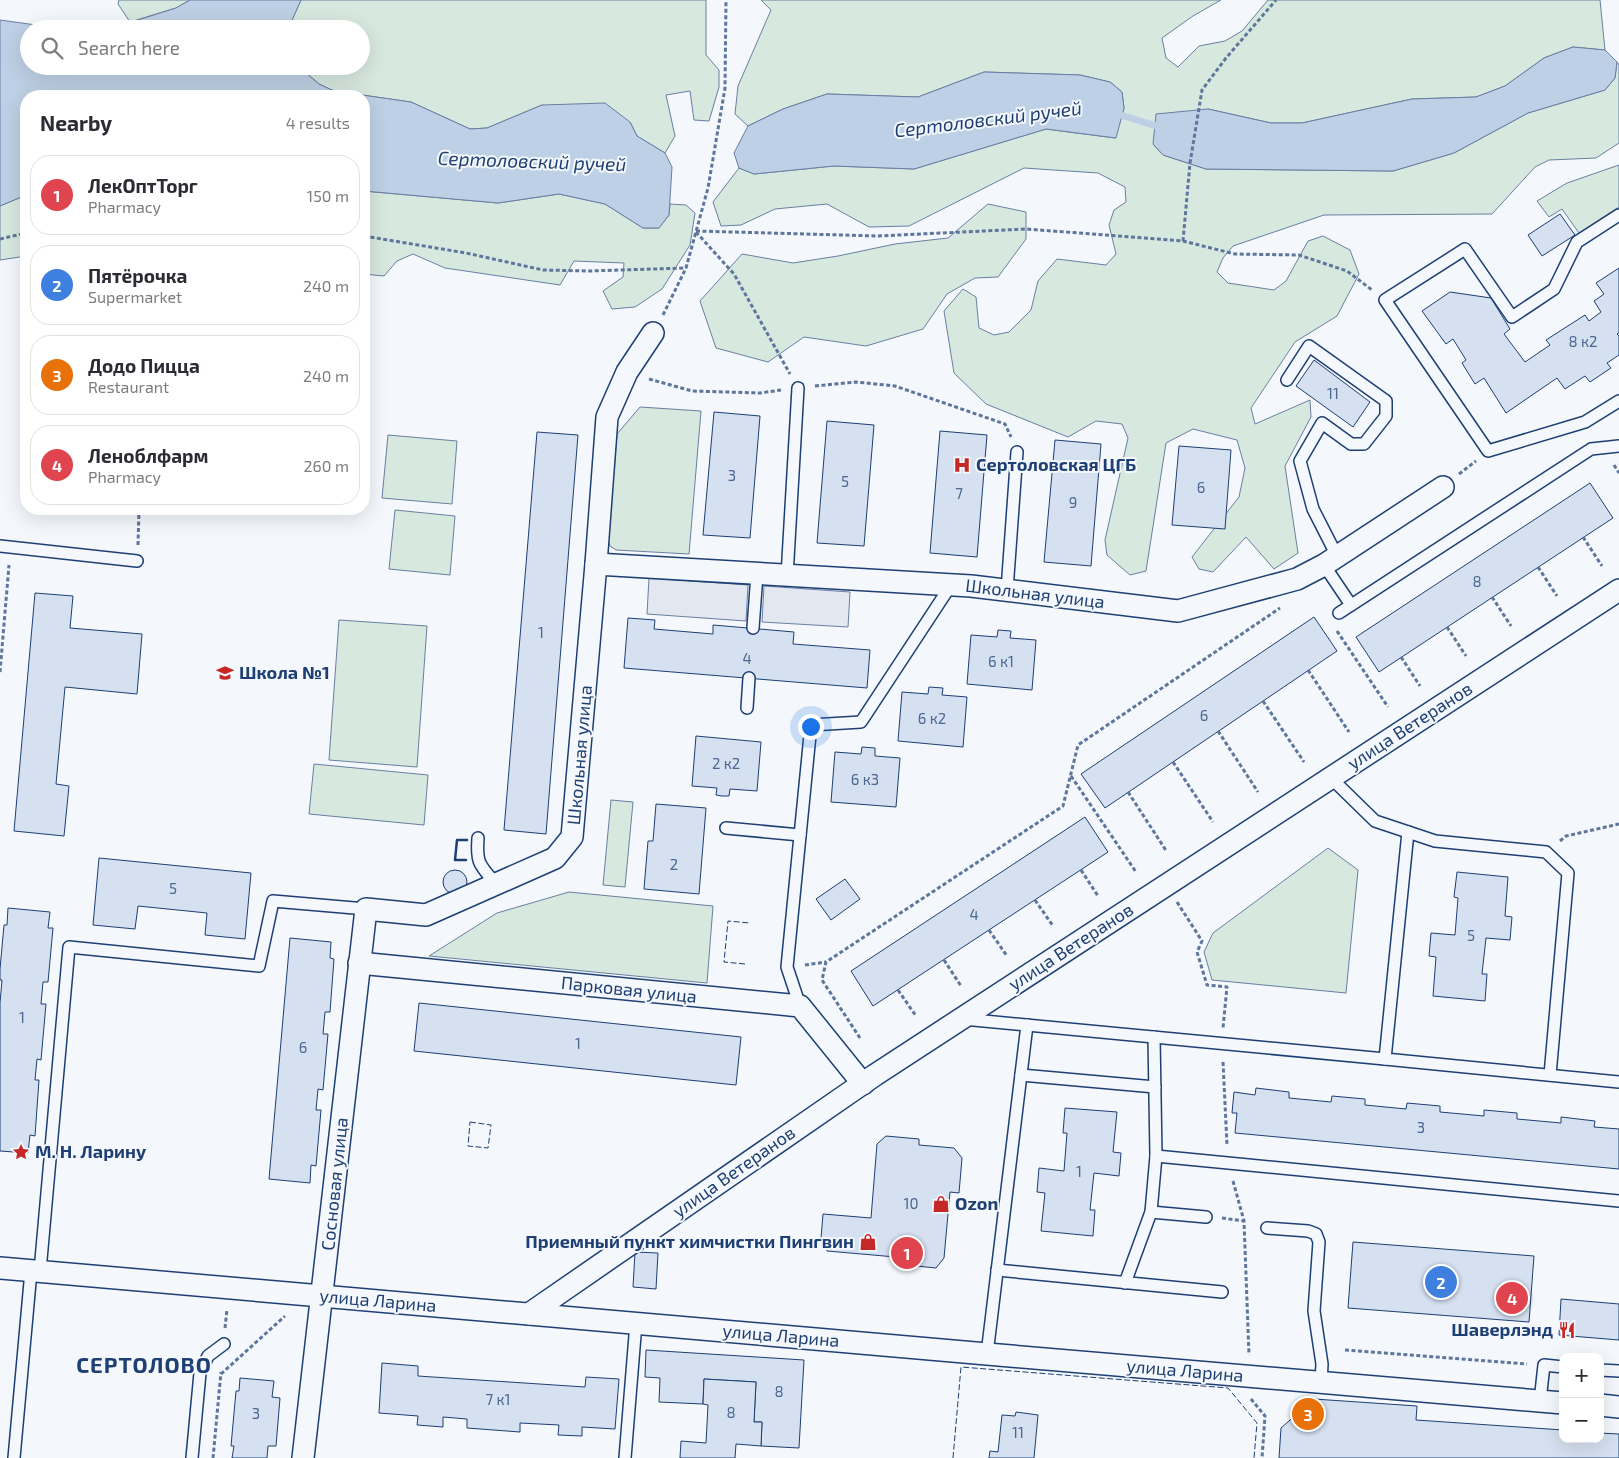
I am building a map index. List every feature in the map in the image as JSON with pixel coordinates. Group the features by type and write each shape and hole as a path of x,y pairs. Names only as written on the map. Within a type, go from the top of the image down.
{"street":[{"name":"Школьная улица","path":"366,909 426,915 555,858 572,836 607,418 627,372 653,333"},
{"name":"Школьная улица","path":"596,564 951,585 1178,611 1297,579 1331,561 1443,487"},
{"name":"улица Ветеранов","path":"529,1314 961,1018 1619,590"},
{"name":"Сосновая улица","path":"304,1458 366,909"},
{"name":"Парковая улица","path":"360,963 800,1006"},
{"path":"800,1006 863,1084"},
{"name":"улица Ларина","path":"0,1268 1559,1403"},
{"path":"1604,1405 1619,1407"}],"lane":[{"path":"1619,215 1577,242 1554,289 1512,317 1464,249 1386,300 1488,451 1585,422 1619,400"},
{"path":"1287,380 1309,346 1386,401 1386,416 1364,444 1351,444 1322,423 1300,461 1313,509 1331,561 1351,605"},
{"path":"787,576 798,388"},
{"path":"1339,613 1591,449 1619,446"},
{"path":"1007,590 1018,452"},
{"path":"5,546 137,561"},
{"path":"753,628 757,574"},
{"path":"800,1006 787,967 811,725 861,722 951,585"},
{"path":"746,708 749,678"},
{"path":"1331,778 1375,821 1435,841 1546,852 1568,873 1550,1075"},
{"path":"726,828 800,835"},
{"path":"1384,1059 1408,832"},
{"path":"478,838 476,855 479,865 496,884"},
{"path":"14,1458 36,1271 69,948 259,966 273,901 366,909"},
{"path":"961,1018 1619,1082"},
{"path":"987,1354 1027,1025"},
{"path":"1125,1283 1151,1212 1156,1156 1154,1037"},
{"path":"1021,1074 1155,1087"},
{"path":"1156,1156 1619,1201"},
{"path":"1151,1212 1206,1217"},
{"path":"1267,1228 1308,1230 1316,1234 1318,1242 1314,1310 1322,1364 1321,1382"},
{"path":"997,1270 1222,1292"},
{"path":"625,1458 636,1323"},
{"path":"192,1458 200,1373 208,1356 224,1344"},
{"path":"1540,1402 1544,1366 1559,1367"},
{"path":"1604,1370 1619,1371"}],"path":[{"path":"653,333 686,268 708,188 725,88 726,0"},
{"path":"1183,241 1190,163 1202,90 1226,58 1276,0"},
{"path":"696,231 878,236 1026,229 1183,241 1235,254 1299,254 1347,271 1386,300"},
{"path":"696,231 734,274 798,388"},
{"path":"0,239 20,234"},
{"path":"370,237 466,253 544,270 590,271 686,268"},
{"path":"627,372 692,391 760,392 856,382 894,386 1005,424 1018,452"},
{"path":"1443,487 1488,451"},
{"path":"137,561 139,515"},
{"path":"1583,537 1602,566"},
{"path":"0,672 5,546"},
{"path":"1538,567 1557,596"},
{"path":"1492,597 1511,626"},
{"path":"860,1038 822,980 826,962 1063,806 1078,745 1286,604"},
{"path":"1339,613 1336,630 1388,707"},
{"path":"1446,627 1466,656"},
{"path":"1401,657 1420,686"},
{"path":"1308,670 1349,732"},
{"path":"1263,701 1304,762"},
{"path":"1218,731 1258,792"},
{"path":"1173,762 1213,822"},
{"path":"1071,775 1136,872"},
{"path":"1128,792 1167,852"},
{"path":"1546,852 1566,836 1619,824"},
{"path":"1081,870 1098,896"},
{"path":"1166,885 1202,940 1197,952 1208,985 1227,987 1222,1043"},
{"path":"1035,900 1053,926"},
{"path":"989,930 1007,956"},
{"path":"944,960 961,986"},
{"path":"898,990 916,1016"},
{"path":"1223,1068 1226,1138"},
{"path":"1228,1163 1244,1221 1249,1361"},
{"path":"221,1374 292,1310"},
{"path":"1346,1350 1544,1366"},
{"path":"1246,1393 1265,1416 1262,1458"}],"shaded area":[{"path":"119,0 190,0 176,8 137,20 129,20 118,4"},
{"path":"301,0 706,0 706,55 719,70 719,87 709,121 694,120 690,91 666,95 675,136 665,153 637,136 630,122 542,105 487,128 470,129 411,102 370,96 370,90 332,90 319,84 308,75 370,75 370,20 292,20"},
{"path":"761,0 1221,0 1193,16 1162,38 1166,58 1178,67 1199,46 1225,41 1242,31 1268,0 1600,0 1605,50 1573,47 1544,58 1505,86 1476,97 1412,99 1302,123 1271,123 1208,109 1153,144 1163,155 1206,169 1393,171 1454,153 1528,113 1605,90 1615,78 1617,62 1619,65 1619,143 1596,158 1549,160 1535,167 1492,214 1324,215 1233,246 1223,258 1217,272 1228,283 1274,290 1286,281 1308,241 1323,236 1350,250 1359,274 1337,316 1295,342 1251,408 1255,424 1310,400 1311,417 1285,466 1298,553 1274,569 1246,537 1213,572 1199,569 1192,557 1239,497 1245,468 1237,440 1193,429 1166,443 1146,571 1130,575 1107,555 1105,540 1128,438 1122,424 1096,421 1068,437 986,404 954,373 944,311 963,289 976,297 979,328 994,335 1009,332 1031,310 1038,281 1057,259 1106,265 1116,254 1109,225 1114,210 1126,202 1125,187 1098,173 1024,168 909,226 869,227 827,204 775,209 741,225 721,226 713,202 739,168 754,174 834,166 914,169 1046,129 1115,138 1124,108 1122,92 1110,82 1080,75 984,72 918,97 827,94 783,109 748,126 735,114 738,86 771,10"},
{"path":"1619,165 1619,207 1579,233 1562,209 1549,217 1537,201 1567,183"},
{"path":"370,192 498,203 559,194 605,204 643,228 659,228 669,215 670,204 686,205 695,213 690,245 662,289 635,307 612,309 603,291 623,277 624,263 574,261 560,285 445,268 413,254 397,261 384,276 370,275"},
{"path":"20,198 20,257 0,260 0,206"},
{"path":"988,204 1026,212 1026,239 998,277 975,278 947,294 923,329 866,346 804,337 768,362 716,348 700,301 742,254 793,263 895,244 948,238"},
{"path":"640,407 701,411 689,554 616,550 610,546 608,540 617,434"},
{"path":"388,435 457,441 452,504 382,498"},
{"path":"395,510 455,516 450,575 389,569"},
{"path":"649,578 748,585 746,621 647,614"},
{"path":"764,586 850,592 848,627 762,622"},
{"path":"339,620 427,626 417,767 329,760"},
{"path":"314,764 428,775 424,825 309,814"},
{"path":"611,800 633,802 625,887 603,885"},
{"path":"1328,848 1358,870 1346,993 1212,980 1204,952 1213,933"},
{"path":"569,892 713,906 707,983 429,956 497,913"}],"water":[{"path":"190,0 301,0 292,20 138,20 176,8"},
{"path":"0,20 20,23 20,75 308,75 319,84 332,90 20,90 20,198 0,206"},
{"path":"1573,47 1605,50 1617,62 1615,78 1605,90 1528,113 1454,153 1393,171 1206,169 1163,155 1153,144 1156,114 1208,109 1271,123 1302,123 1412,99 1476,97 1505,86 1544,58"},
{"path":"984,72 1080,75 1110,82 1122,92 1124,108 1116,138 1046,129 914,169 834,166 754,174 739,168 734,153 748,126 783,109 827,94 918,97"},
{"path":"370,96 411,102 470,129 487,128 542,105 605,103 630,122 637,136 665,153 672,167 669,215 659,228 643,228 605,204 559,194 498,203 370,192"}],"building":[{"path":"1560,214 1575,235 1542,256 1528,235"},
{"path":"1619,268 1619,333 1617,334 1619,336 1619,355 1607,363 1611,368 1590,382 1585,376 1565,389 1557,378 1506,413 1484,378 1475,384 1462,363 1466,360 1453,339 1446,344 1422,311 1450,292 1491,298 1510,329 1504,334 1525,362 1550,345 1546,340 1585,315 1589,321 1601,312 1594,301 1604,294 1596,283"},
{"path":"1314,360 1370,402 1353,427 1296,386"},
{"path":"714,412 760,416 750,538 703,535"},
{"path":"827,421 874,425 864,546 817,543"},
{"path":"940,431 987,435 977,557 930,553"},
{"path":"537,432 578,435 546,834 504,830"},
{"path":"1055,440 1101,444 1091,566 1044,562"},
{"path":"1179,446 1231,450 1225,529 1172,525"},
{"path":"1590,483 1613,518 1379,672 1356,637"},
{"path":"35,593 73,596 70,628 142,634 137,694 65,687 56,784 69,786 64,836 14,831"},
{"path":"1314,617 1337,651 1105,808 1081,774"},
{"path":"628,618 655,620 654,629 713,634 713,625 794,632 793,644 870,650 867,688 624,668"},
{"path":"998,630 1011,631 1010,638 1036,640 1032,690 967,684 971,635 997,637"},
{"path":"929,687 943,688 942,695 967,697 963,747 898,741 902,692 928,694"},
{"path":"696,736 761,742 757,791 730,789 729,796 722,796 716,795 717,788 692,786"},
{"path":"862,747 875,748 875,756 900,758 896,807 831,802 835,752 861,754"},
{"path":"656,804 706,808 699,894 644,889 648,841 653,841"},
{"path":"1085,817 1108,852 873,1006 851,971"},
{"path":"99,858 251,873 245,939 205,935 207,913 138,906 135,929 93,925"},
{"path":"455,870 460,871 466,877 466,887 460,893 455,894 450,893 444,887 443,882 444,877 450,871"},
{"path":"1457,872 1508,877 1505,916 1512,917 1510,940 1486,938 1482,974 1487,974 1485,1001 1433,996 1436,957 1429,956 1431,933 1455,935 1458,898 1454,897"},
{"path":"845,879 860,899 831,920 816,899"},
{"path":"8,908 50,912 48,928 53,928 48,982 43,982 41,1004 46,1004 41,1060 37,1059 35,1080 39,1080 35,1136 30,1135 28,1153 0,1151 0,1003 2,980 0,980 0,969 4,925 7,925"},
{"path":"290,938 331,942 330,958 334,959 330,1012 325,1012 323,1034 328,1034 323,1090 318,1089 316,1110 321,1110 316,1166 311,1165 310,1183 269,1179"},
{"path":"419,1003 741,1037 736,1085 414,1051"},
{"path":"1256,1088 1289,1092 1289,1098 1331,1102 1332,1096 1365,1099 1365,1105 1406,1109 1407,1103 1440,1106 1440,1112 1484,1116 1484,1110 1517,1113 1517,1119 1561,1123 1561,1117 1595,1121 1594,1127 1619,1129 1619,1169 1235,1133 1237,1113 1232,1113 1234,1092 1255,1095"},
{"path":"1065,1108 1117,1112 1113,1152 1121,1153 1119,1176 1094,1173 1090,1210 1095,1210 1093,1236 1041,1231 1045,1193 1037,1192 1039,1168 1064,1171 1067,1133 1063,1133"},
{"path":"886,1136 919,1139 919,1145 954,1148 962,1158 959,1193 950,1192 944,1258 936,1268 907,1265 907,1258 827,1251 821,1238 823,1214 871,1218 877,1144"},
{"path":"1353,1242 1534,1256 1529,1322 1348,1308"},
{"path":"635,1252 658,1253 656,1289 633,1287"},
{"path":"1561,1299 1619,1304 1619,1340 1559,1335"},
{"path":"646,1350 804,1360 799,1448 761,1446 762,1422 754,1422 756,1382 704,1379 703,1404 659,1402 660,1378 645,1377"},
{"path":"382,1363 418,1366 418,1376 585,1387 586,1377 619,1379 615,1429 582,1427 582,1436 558,1435 559,1425 520,1423 520,1432 467,1428 467,1419 443,1417 443,1427 417,1425 418,1416 379,1413"},
{"path":"240,1378 274,1381 272,1397 280,1398 276,1446 268,1446 267,1458 232,1458 234,1446 231,1446 236,1391 239,1391"},
{"path":"704,1379 756,1382 754,1422 762,1422 761,1446 736,1444 735,1458 680,1458 681,1441 706,1443 708,1405 703,1404"},
{"path":"1314,1399 1417,1406 1416,1420 1559,1430 1559,1443 1604,1443 1604,1433 1619,1434 1619,1458 1279,1458 1281,1428"},
{"path":"1016,1412 1038,1415 1034,1458 989,1458 990,1451 998,1452 1002,1415 1015,1416"}],"waterway":[{"name":"Сертоловский ручей","path":"1114,113 1163,128"}],"fence":[{"path":"745,964 724,962 728,921 750,923"},
{"path":"470,1122 491,1125 488,1148 468,1146 470,1122"},
{"path":"953,1458 961,1367 1228,1388 1257,1423 1254,1458"}],"wall":[{"path":"466,860 455,860 457,840 467,840"}],"place":[{"name":"Сертоловская ЦГБ","path":"962,465"},
{"name":"Школа №1","path":"225,673"},
{"name":"М. Н. Ларину","path":"21,1152"},
{"name":"Ozon","path":"941,1204"},
{"name":"Приемный пункт химчистки Пингвин","path":"868,1242"},
{"name":"ЛекОптТорг","path":"907,1253"},
{"name":"Пятёрочка","path":"1441,1282"},
{"name":"Леноблфарм","path":"1512,1298"},
{"name":"Шаверлэнд","path":"1567,1330"},
{"name":"Додо Пицца","path":"1308,1414"}],"district":[{"name":"СЕРТОЛОВО","path":"144,1365"}]}
